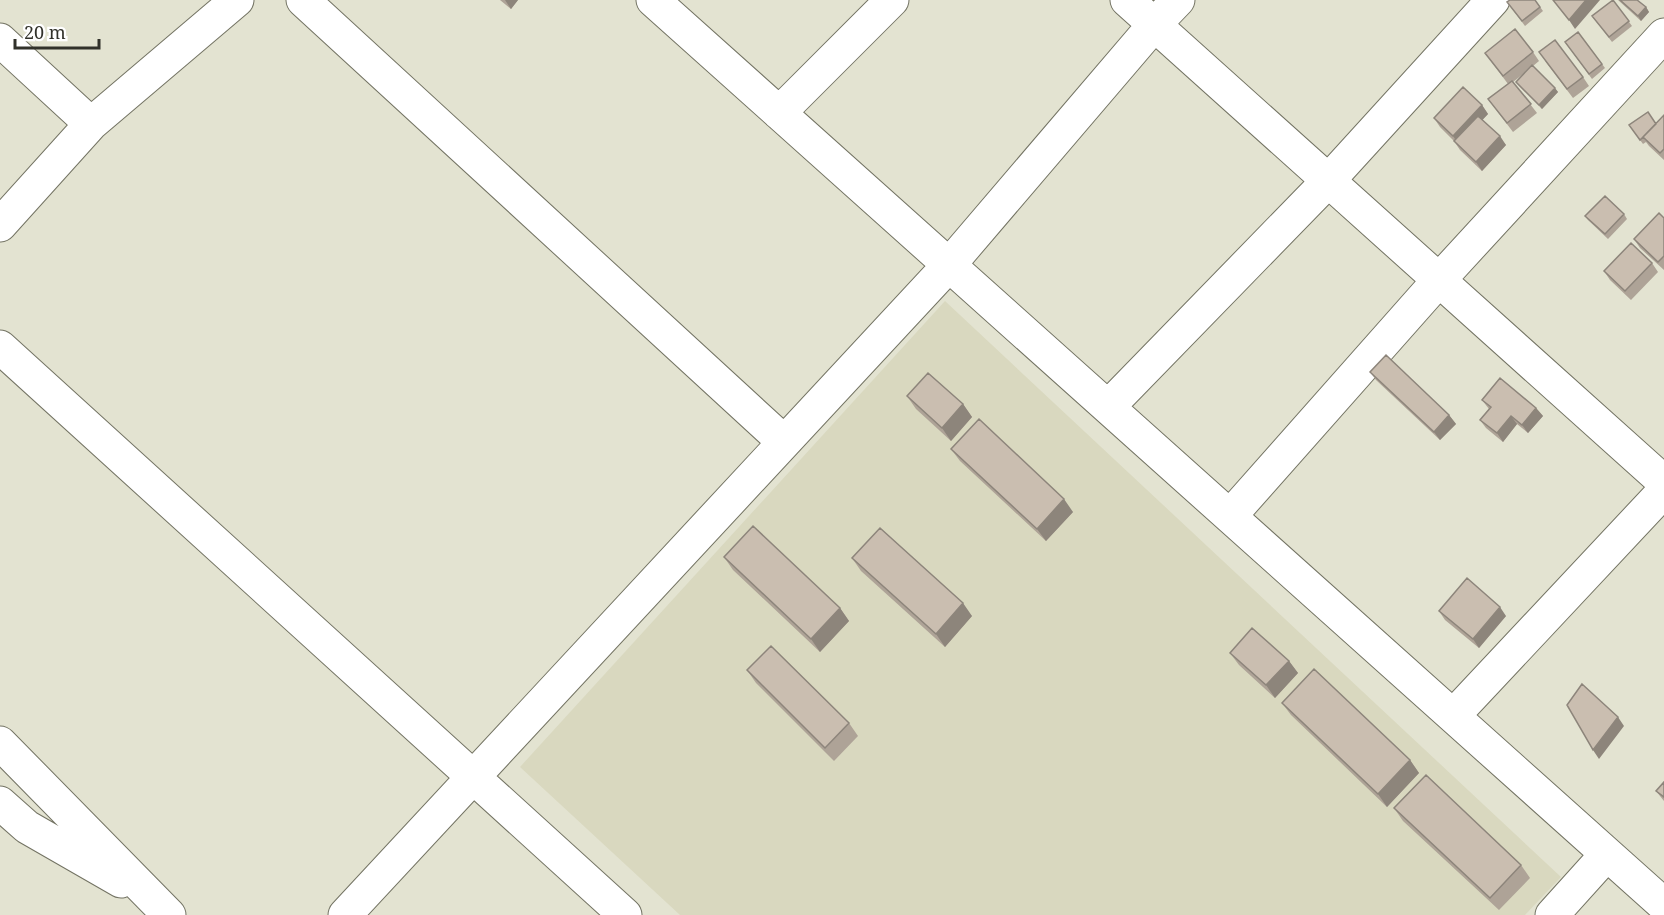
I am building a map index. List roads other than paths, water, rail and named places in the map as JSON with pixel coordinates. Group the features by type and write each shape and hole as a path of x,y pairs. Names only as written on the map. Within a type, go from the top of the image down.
{"street":[{"path":"0,225 91,124 237,0"},
{"path":"303,0 784,442"},
{"path":"653,0 1664,905"},
{"path":"779,113 892,0"},
{"path":"1127,0 1664,482"},
{"path":"345,915 949,265 1154,25 1178,0"},
{"path":"1108,407 1328,181 1493,0"},
{"path":"0,40 91,124"},
{"path":"1230,516 1439,280 1659,50"},
{"path":"0,347 624,915"},
{"path":"1453,716 1664,491"},
{"path":"0,743 161,907"},
{"path":"0,802 27,827 161,907"},
{"path":"1552,915 1607,854"}]}
